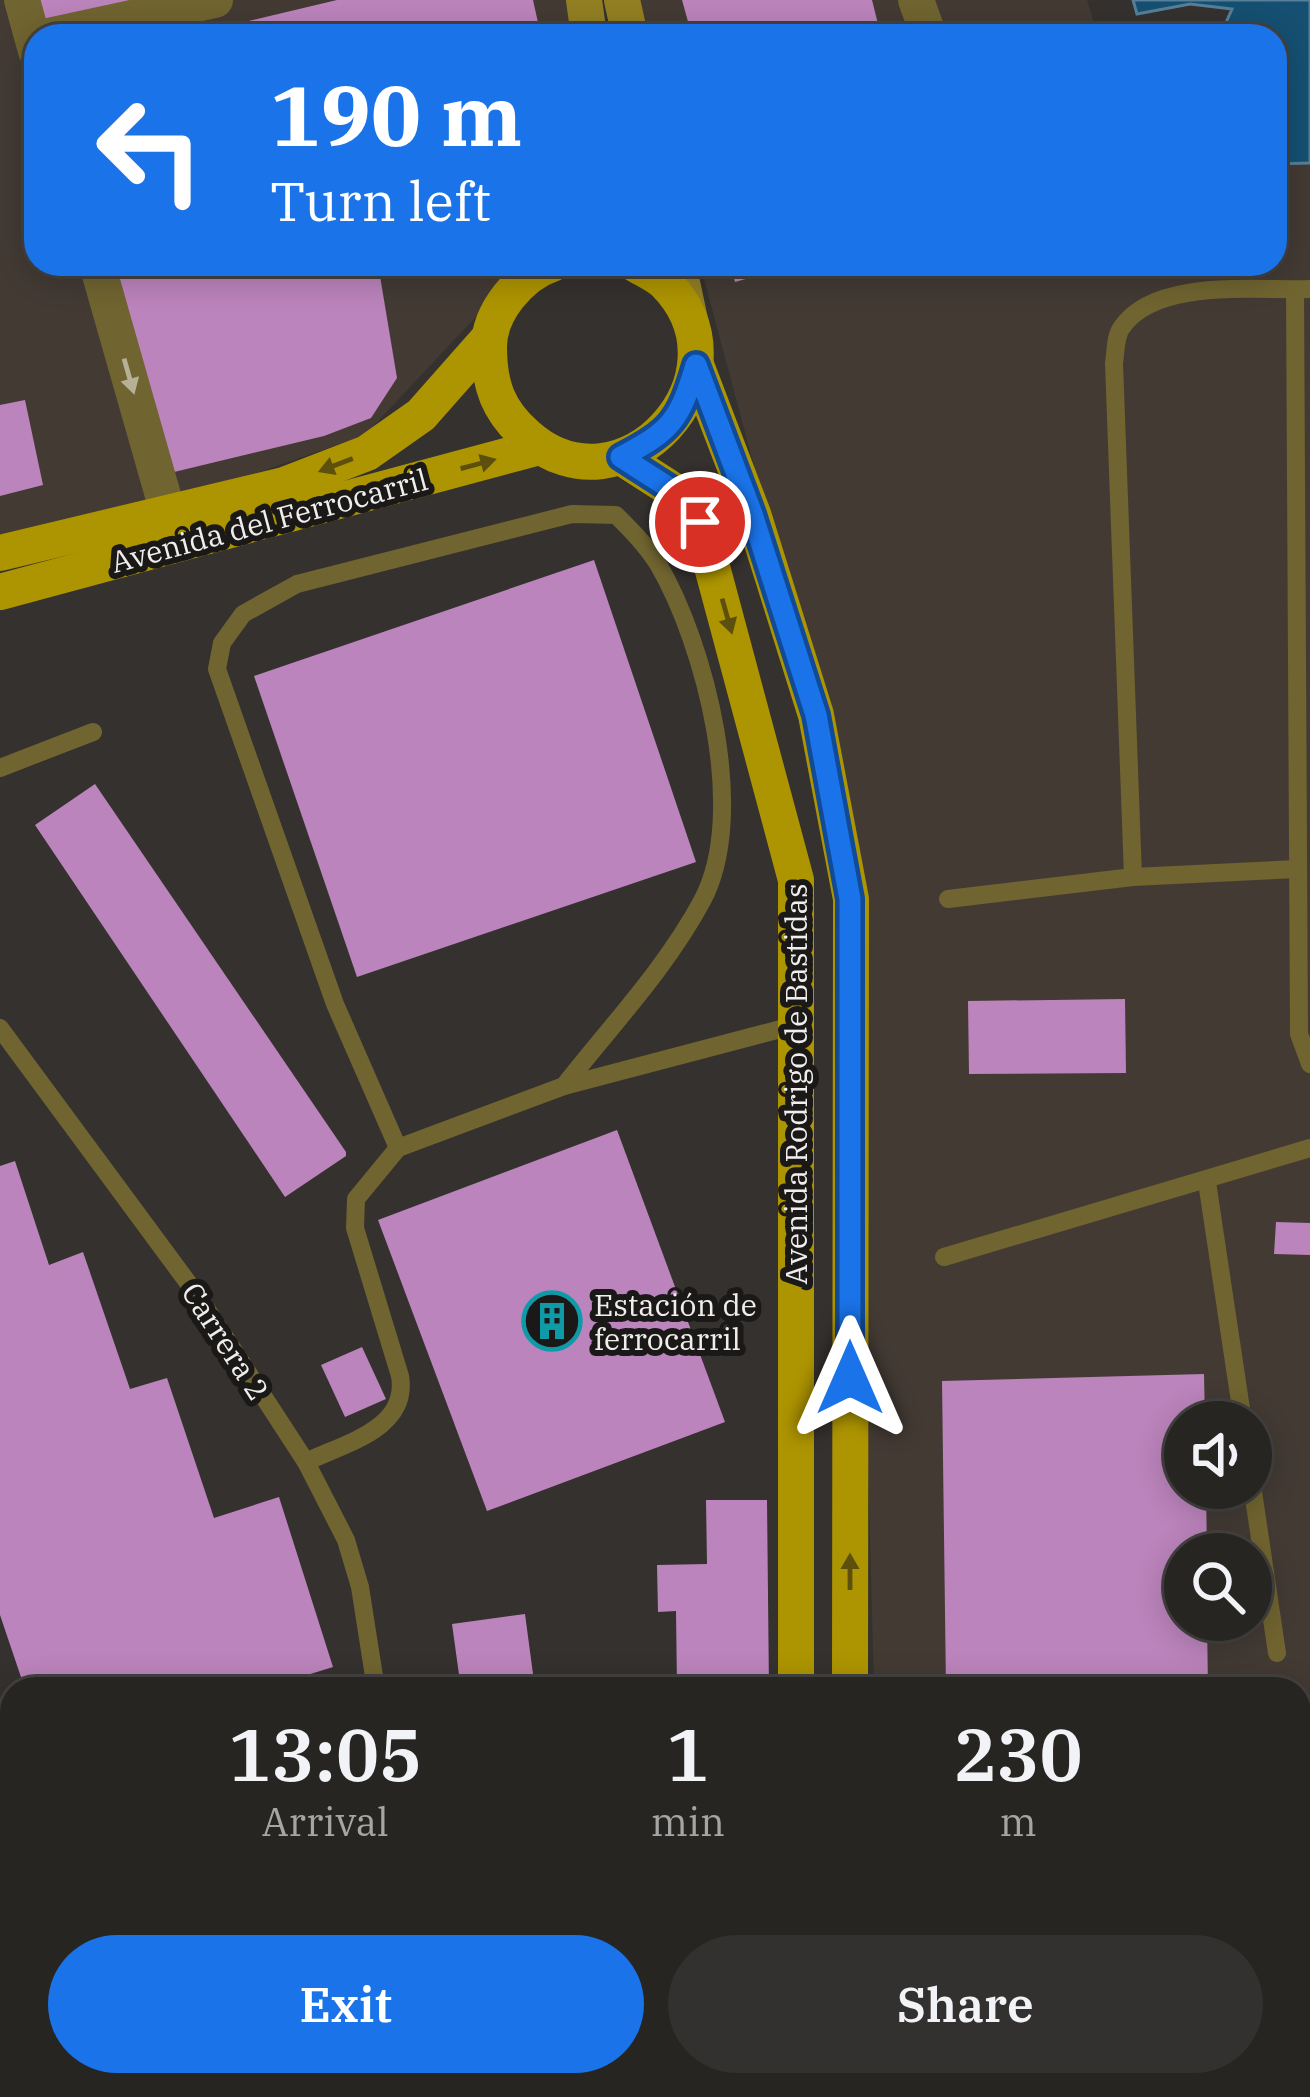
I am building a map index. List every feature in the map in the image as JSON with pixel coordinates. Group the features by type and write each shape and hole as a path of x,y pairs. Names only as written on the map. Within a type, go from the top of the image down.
{"main road":[{"name":"Avenida del Ferrocarril","path":"0,553 284,485 367,453 421,415 489,338 506,299 531,276"},
{"path":"654,276 666,284 691,324"},
{"name":"Avenida Rodrigo de Bastidas","path":"691,324 696,365 752,514 816,715 850,899 850,1677"},
{"path":"489,338 490,381 508,419 539,447 579,461 621,457 658,438 684,406 696,365"},
{"name":"Avenida del Ferrocarril","path":"0,592 539,447"},
{"name":"Avenida Rodrigo de Bastidas","path":"621,457 674,491 700,522 796,880 796,1677"}],"street":[{"path":"112,24 215,0"},
{"path":"100,276 168,513"},
{"path":"681,276 691,324"}],"lane":[{"path":"1133,877 1114,363 1118,331 1143,304 1169,294 1302,289 1299,1034 1310,1064"},
{"path":"398,1148 335,1004 217,669 222,643 243,614 297,584 572,514 616,515 658,565 692,639 718,749 722,804 718,851 704,898 655,971 564,1086"},
{"path":"0,768 93,732"},
{"path":"948,898 1133,877 1298,869"},
{"path":"306,1462 383,1425 397,1412 400,1376 355,1228 356,1199 398,1148 564,1086 796,1024"},
{"name":"Carrera 2","path":"0,1028 200,1299 306,1462 346,1540 360,1587 374,1677"},
{"path":"944,1257 1310,1148"},
{"path":"1207,1181 1240,1401"},
{"path":"1256,1509 1277,1653"}],"shaded area":[{"path":"0,0 585,0 582,24 24,24 24,276 501,276 487,305 365,435 154,509 0,543"},
{"path":"627,0 1087,0 1094,24 634,24"},
{"path":"1310,163 1310,1677 874,1677 851,829 703,276 1287,276 1287,164"}],"water":[{"path":"1133,0 1310,0 1310,163 1287,164 1287,24 1225,24 1232,9 1190,4 1137,14"}],"building":[{"path":"31,0 129,0 130,4 63,24 37,24"},
{"path":"337,0 533,0 538,24 236,24"},
{"path":"682,0 872,0 878,24 689,24"},
{"path":"113,276 380,276 397,378 371,418 324,436 170,473"},
{"path":"25,400 43,485 0,496 0,405"},
{"path":"594,560 696,862 357,977 254,676"},
{"path":"95,784 346,1152 285,1197 35,825"},
{"path":"1125,999 1126,1073 969,1074 968,1001"},
{"name":"Estación de ferrocarril","path":"617,1130 725,1422 487,1511 378,1220"},
{"path":"15,1161 49,1265 83,1252 130,1389 167,1378 214,1518 279,1497 333,1667 301,1677 21,1677 0,1615 0,1166"},
{"path":"1276,1222 1310,1223 1310,1255 1274,1254"},
{"path":"362,1347 386,1399 345,1417 321,1365"},
{"path":"1204,1374 1205,1401 1164,1401 1164,1509 1206,1509 1207,1533 1164,1533 1164,1641 1207,1641 1208,1677 946,1677 942,1381"},
{"path":"706,1500 767,1500 769,1677 677,1677 676,1611 658,1612 657,1565 707,1564"},
{"path":"525,1614 533,1677 459,1677 452,1624"}],"place":[{"name":"Estación de ferrocarril","path":"552,1321"}],"route":[{"path":"700,522 674,491 621,457 658,438 684,406 696,365 752,514 816,715 850,899 850,1378"}]}
